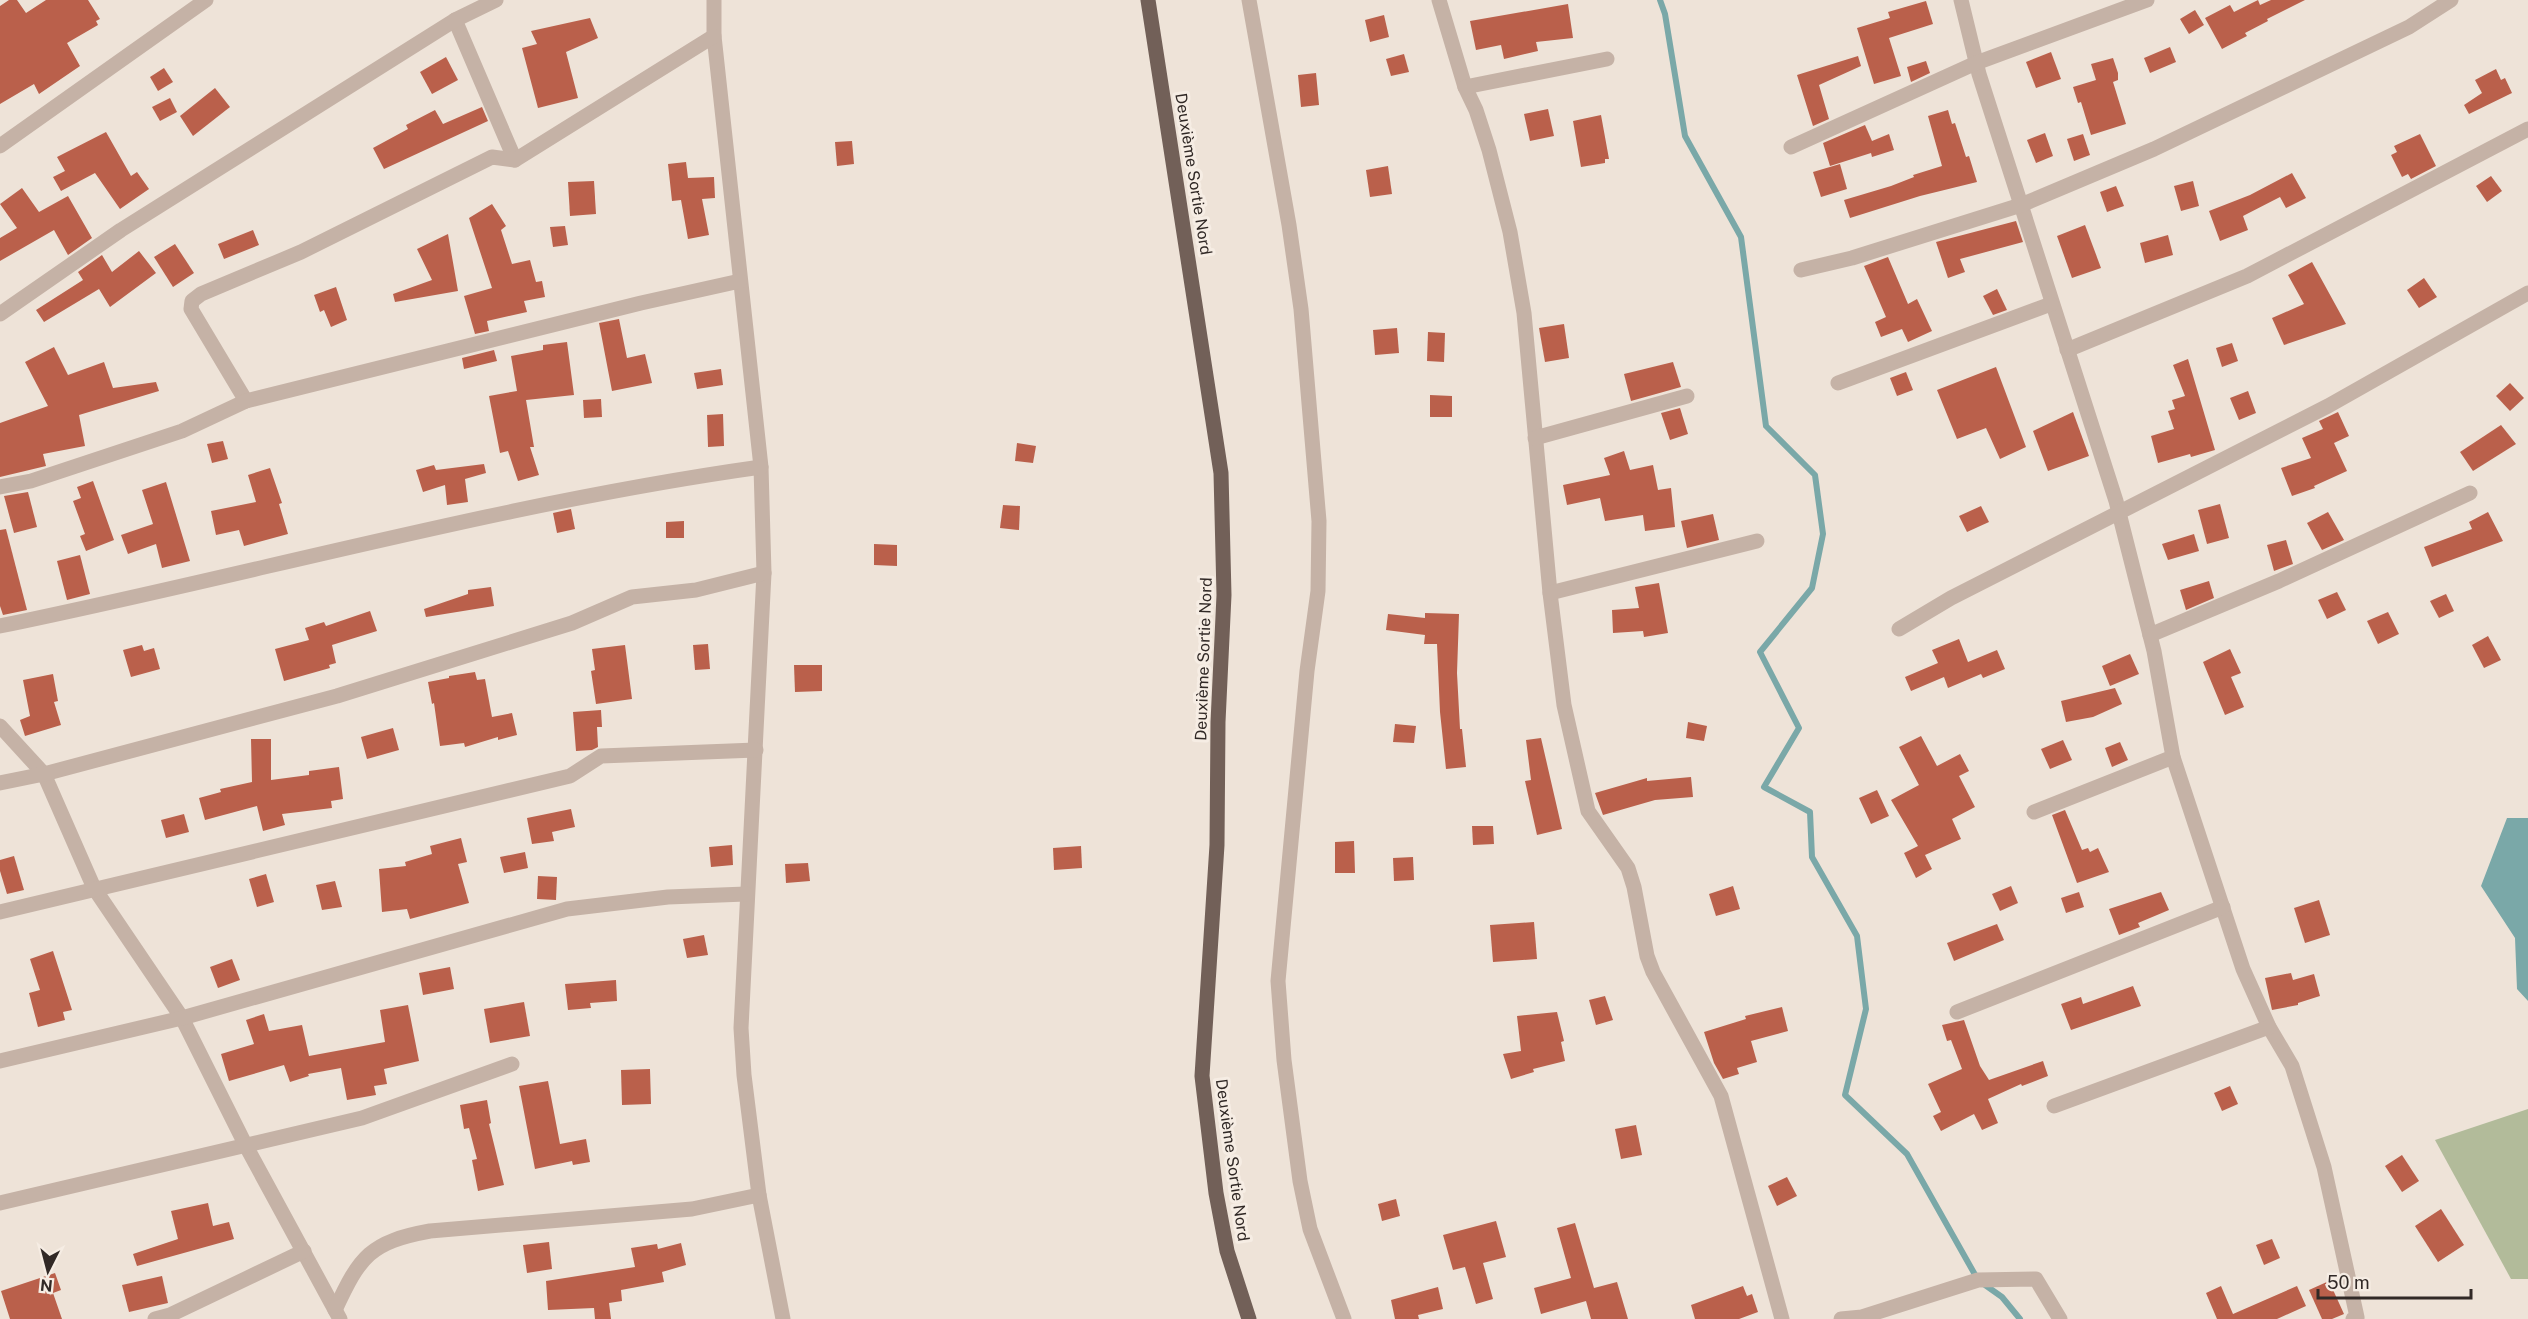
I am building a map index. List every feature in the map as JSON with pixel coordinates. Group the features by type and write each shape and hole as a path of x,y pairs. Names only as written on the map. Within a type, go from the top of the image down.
{"main road":[{"name":"Deuxième Sortie Nord","path":"1148,0 1221,473 1224,595 1218,722 1217,845 1202,1076 1218,1205 1227,1251 1249,1319"}],"street":[{"path":"0,146 206,0"},
{"path":"0,314 121,230 455,20 496,0"},
{"path":"714,0 714,36 761,467 764,573 741,1028 744,1074 759,1196 783,1319"},
{"path":"1249,0 1289,225 1299,298 1319,521 1318,591 1307,671 1278,981 1284,1060 1300,1181 1310,1229 1344,1319"},
{"path":"1439,0 1465,87 1476,110 1489,150 1510,232 1524,313 1550,593 1564,705 1588,811 1628,868 1634,886 1647,956 1653,972 1721,1096 1782,1319"},
{"path":"1961,0 1976,63 2119,513 2150,635 2173,757 2243,969 2269,1027 2292,1066 2324,1167 2357,1317 2353,1319"},
{"path":"1791,147 1976,63 2147,0"},
{"path":"1801,270 1852,258 2020,205 2186,134 2409,27 2451,0"},
{"path":"455,20 516,160"},
{"path":"246,401 191,309 192,301 201,294 301,252 492,157 516,160 714,36"},
{"path":"1465,87 1607,59"},
{"path":"2067,350 2247,276 2528,129"},
{"path":"0,487 30,481 182,431 246,401 641,303 740,281"},
{"path":"1899,629 1951,598 2328,406 2528,293"},
{"path":"1838,383 2051,304"},
{"path":"1535,438 1687,396"},
{"path":"0,626 505,512 679,479 761,467"},
{"path":"2150,635 2279,581 2470,493"},
{"path":"1550,593 1757,541"},
{"path":"0,783 44,774 337,696 572,623 632,597 696,590 764,573"},
{"path":"0,726 44,774 94,888 182,1018 246,1146 337,1314"},
{"path":"0,912 570,776 600,756 756,750"},
{"path":"2034,812 2173,757"},
{"path":"0,1061 182,1018 567,909 668,897 746,894"},
{"path":"1957,1012 2223,907"},
{"path":"2054,1106 2269,1027"},
{"path":"0,1203 362,1118 512,1064"},
{"path":"337,1314 351,1275 363,1259 374,1249 399,1236 430,1230 692,1209 759,1196"},
{"path":"155,1319 170,1315 304,1251"},
{"path":"1841,1319 1862,1317 1978,1280 2037,1279 2060,1319"}],"green space":[{"path":"2528,1109 2528,1279 2511,1279 2435,1140"}],"water":[{"path":"2507,818 2528,818 2528,1001 2517,989 2515,938 2481,886"}],"building":[{"path":"9,0 17,0 26,13 46,0 88,0 100,19 96,21 98,25 67,43 80,66 39,94 34,84 0,104 0,6"},
{"path":"2258,0 2260,5 2271,0 2305,0 2267,19 2268,21 2245,33 2247,36 2222,49 2205,18 2230,5 2234,12"},
{"path":"1926,1 1933,24 1889,38 1901,76 1874,84 1857,28 1890,18 1888,12"},
{"path":"1568,4 1573,38 1536,42 1538,51 1504,59 1501,45 1476,50 1470,21"},
{"path":"2195,10 2204,25 2189,34 2180,19"},
{"path":"1384,15 1389,37 1370,42 1365,20"},
{"path":"590,18 598,38 566,52 578,98 538,108 522,48 537,44 531,31"},
{"path":"2170,47 2176,62 2150,73 2144,58"},
{"path":"2051,52 2061,79 2036,88 2026,62"},
{"path":"1404,54 1409,72 1391,76 1386,59"},
{"path":"1858,56 1861,66 1819,85 1829,119 1813,126 1797,75"},
{"path":"446,57 458,80 432,94 420,72"},
{"path":"2113,58 2118,80 2113,82 2126,124 2091,135 2081,102 2078,103 2073,87 2096,80 2091,64"},
{"path":"1926,61 1930,73 1911,82 1907,67"},
{"path":"164,68 173,82 158,91 150,77"},
{"path":"2496,69 2501,80 2505,78 2512,93 2469,114 2464,105 2482,93 2475,80"},
{"path":"1316,73 1319,105 1301,107 1298,75"},
{"path":"215,88 230,107 193,136 180,116"},
{"path":"170,98 177,112 160,121 152,107"},
{"path":"482,107 488,121 384,169 373,148 408,129 406,125 435,110 443,124"},
{"path":"1548,109 1554,136 1530,141 1524,114"},
{"path":"1948,110 1952,124 1955,123 1966,157 1969,156 1977,182 1920,196 1850,218 1844,200 1891,186 1914,177 1913,175 1942,166 1928,116"},
{"path":"1601,115 1609,159 1605,159 1605,163 1581,167 1573,121"},
{"path":"1865,125 1872,141 1889,134 1894,150 1872,157 1871,153 1830,166 1823,143"},
{"path":"106,132 131,176 137,172 149,189 120,209 95,173 61,191 53,177 65,171 57,157"},
{"path":"2045,133 2053,156 2036,163 2027,140"},
{"path":"2083,134 2090,155 2074,161 2067,139"},
{"path":"2420,134 2436,166 2411,179 2408,174 2402,177 2391,155 2397,152 2394,146"},
{"path":"852,141 854,164 837,166 835,142"},
{"path":"686,162 688,178 714,177 715,198 702,199 709,235 688,239 681,200 672,201 668,164"},
{"path":"1840,164 1847,189 1821,197 1813,172"},
{"path":"1388,166 1392,194 1370,197 1366,170"},
{"path":"2292,173 2306,198 2286,208 2280,197 2243,216 2248,230 2220,241 2209,211 2250,195"},
{"path":"2491,176 2502,191 2487,202 2476,186"},
{"path":"594,181 596,214 570,216 568,182"},
{"path":"2193,181 2199,206 2181,211 2174,186"},
{"path":"2116,186 2124,206 2107,212 2100,192"},
{"path":"22,188 39,212 68,196 92,238 68,255 54,230 0,261 0,238 17,228 0,204"},
{"path":"492,204 506,226 501,230 512,264 530,260 536,282 542,281 545,297 524,301 527,312 487,321 489,331 475,334 464,296 492,288 469,218"},
{"path":"2016,221 2023,242 1960,259 1965,272 1948,278 1936,242"},
{"path":"2085,225 2101,268 2072,278 2057,236"},
{"path":"565,226 568,245 553,247 550,227"},
{"path":"253,230 259,245 224,259 218,244"},
{"path":"448,234 458,291 395,302 393,294 432,280 417,249"},
{"path":"2168,235 2173,255 2145,263 2140,243"},
{"path":"175,244 194,273 173,287 154,257"},
{"path":"139,251 156,273 110,307 99,289 44,322 36,310 83,280 78,272 102,255 112,272"},
{"path":"1888,257 1908,304 1917,299 1932,331 1908,342 1902,329 1881,337 1875,322 1886,317 1864,266"},
{"path":"2312,262 2346,324 2284,345 2272,318 2304,304 2288,275"},
{"path":"2424,278 2437,297 2419,308 2407,290"},
{"path":"336,287 347,320 331,327 324,310 320,312 314,295"},
{"path":"1997,289 2007,310 1993,315 1983,296"},
{"path":"619,319 627,358 645,354 652,383 612,391 599,323"},
{"path":"1564,324 1569,358 1545,362 1539,328"},
{"path":"1397,328 1399,353 1375,355 1373,330"},
{"path":"1428,332 1445,333 1444,362 1427,361"},
{"path":"567,342 574,395 526,400 534,447 530,447 539,475 518,481 508,451 500,453 489,396 517,391 511,356 543,350 543,345"},
{"path":"2232,343 2238,361 2222,367 2216,348"},
{"path":"54,347 68,375 104,362 113,388 156,382 159,391 79,415 85,446 43,454 46,466 0,477 0,423 48,406 25,362"},
{"path":"494,350 497,361 464,369 462,358"},
{"path":"2188,359 2215,450 2158,463 2151,436 2174,429 2168,411 2175,409 2172,400 2185,396 2173,365"},
{"path":"1673,362 1681,387 1631,401 1624,374"},
{"path":"1996,367 2026,447 2000,459 1986,428 1957,439 1937,390"},
{"path":"721,369 723,385 697,389 694,373"},
{"path":"1906,372 1913,390 1897,396 1890,378"},
{"path":"2510,383 2524,398 2510,411 2496,396"},
{"path":"2248,391 2256,413 2239,420 2230,398"},
{"path":"1430,395 1452,396 1452,417 1430,417"},
{"path":"601,399 602,417 584,418 583,400"},
{"path":"1680,408 1688,434 1670,440 1661,413"},
{"path":"2073,412 2089,456 2048,471 2033,431"},
{"path":"2338,412 2349,436 2334,443 2347,471 2314,486 2315,488 2292,496 2281,468 2311,458 2302,438 2323,429 2319,421"},
{"path":"723,414 724,446 708,447 707,415"},
{"path":"2501,425 2516,444 2473,471 2460,452"},
{"path":"223,441 228,459 212,463 207,444"},
{"path":"1017,443 1036,446 1033,463 1015,461"},
{"path":"1624,451 1630,470 1653,465 1658,490 1671,488 1675,527 1645,531 1643,515 1605,521 1600,498 1567,505 1563,485 1610,475 1604,458"},
{"path":"484,464 486,473 465,479 468,502 447,505 445,485 423,492 416,470 434,465 436,470"},
{"path":"270,468 282,503 279,504 288,534 244,546 239,530 216,535 211,511 256,502 248,475"},
{"path":"93,481 114,540 86,551 80,536 85,534 73,501 81,498 77,487"},
{"path":"166,482 190,561 162,568 156,544 128,554 121,535 153,524 142,490"},
{"path":"28,492 37,527 14,533 4,496"},
{"path":"2220,504 2229,538 2207,544 2198,510"},
{"path":"1003,505 1020,506 1019,530 1000,528"},
{"path":"1981,506 1989,522 1967,532 1959,516"},
{"path":"571,509 575,529 557,533 553,513"},
{"path":"2328,512 2344,540 2322,550 2307,523"},
{"path":"2488,512 2503,541 2432,567 2424,547 2472,529 2469,522"},
{"path":"1713,514 1719,540 1687,548 1681,521"},
{"path":"684,521 684,538 666,538 666,522"},
{"path":"6,529 27,610 3,615 0,606 0,530"},
{"path":"2194,534 2199,551 2168,560 2162,544"},
{"path":"2286,540 2293,564 2274,571 2267,545"},
{"path":"874,544 897,545 897,566 874,565"},
{"path":"80,555 90,594 67,600 57,561"},
{"path":"2209,581 2214,598 2186,610 2180,590"},
{"path":"1659,583 1668,633 1644,637 1643,631 1613,633 1612,610 1639,608 1635,587"},
{"path":"491,587 494,606 426,617 424,609 468,594 468,590"},
{"path":"2337,592 2346,610 2327,619 2318,600"},
{"path":"2446,594 2454,611 2439,618 2430,601"},
{"path":"370,611 377,631 332,645 336,663 329,665 330,668 284,681 275,649 309,640 305,628 324,622 326,626"},
{"path":"2388,612 2399,634 2378,644 2367,621"},
{"path":"1425,613 1459,614 1457,673 1460,729 1462,729 1466,767 1446,769 1440,712 1437,644 1424,644 1425,635 1386,630 1388,614 1425,618"},
{"path":"2488,636 2501,660 2484,668 2472,645"},
{"path":"1959,639 1968,662 1997,650 2005,669 1983,678 1981,674 1948,688 1944,677 1911,691 1905,677 1938,663 1932,650"},
{"path":"708,644 710,669 695,670 693,645"},
{"path":"142,645 144,651 154,648 160,669 131,677 123,650"},
{"path":"625,645 632,699 596,704 591,671 595,670 592,649"},
{"path":"2230,649 2241,673 2231,677 2244,707 2225,715 2203,662"},
{"path":"2130,654 2139,674 2110,686 2102,666"},
{"path":"794,665 822,665 822,691 795,692"},
{"path":"475,672 477,680 485,679 492,717 512,713 517,735 498,740 498,737 465,747 464,743 440,746 434,703 432,704 428,682"},
{"path":"53,674 58,701 54,702 61,725 25,736 20,720 30,716 23,680"},
{"path":"2115,688 2122,704 2093,717 2066,722 2061,701"},
{"path":"601,710 602,727 597,727 598,747 592,750 576,751 573,712"},
{"path":"1688,722 1707,726 1704,741 1686,738"},
{"path":"1395,724 1416,726 1414,743 1393,742"},
{"path":"393,728 399,750 367,759 361,737"},
{"path":"1921,736 1937,766 1960,754 1969,771 1959,776 1975,807 1952,819 1961,839 1925,855 1932,869 1916,878 1904,853 1918,846 1891,800 1919,785 1899,747"},
{"path":"1541,738 1562,829 1537,835 1525,781 1531,780 1526,740"},
{"path":"251,739 271,739 271,780 309,775 309,771 339,767 343,799 331,801 332,808 282,814 285,825 263,831 257,806 205,820 199,798 221,792 220,789 252,782"},
{"path":"2063,740 2072,760 2050,769 2041,749"},
{"path":"2120,742 2128,760 2112,767 2105,748"},
{"path":"1691,777 1693,797 1655,800 1603,815 1595,793 1647,778 1647,781"},
{"path":"1877,790 1889,816 1871,824 1859,798"},
{"path":"571,809 575,827 552,832 554,841 532,844 527,818"},
{"path":"2065,810 2082,850 2088,848 2090,852 2098,848 2109,872 2077,883 2052,815"},
{"path":"184,814 189,832 166,838 161,820"},
{"path":"1472,826 1493,826 1494,844 1473,845"},
{"path":"461,838 467,862 458,864 469,903 410,919 407,909 382,912 379,869 406,866 405,862 432,854 430,846"},
{"path":"1354,841 1355,873 1335,873 1335,842"},
{"path":"732,845 733,865 711,867 709,847"},
{"path":"1081,846 1082,868 1054,870 1053,848"},
{"path":"525,852 528,868 504,873 500,857"},
{"path":"14,856 24,890 7,894 0,871 0,860"},
{"path":"1413,857 1414,880 1394,881 1393,858"},
{"path":"808,863 810,881 786,883 785,864"},
{"path":"266,874 274,902 257,907 249,879"},
{"path":"538,876 557,877 556,900 537,899"},
{"path":"335,881 342,907 322,910 316,885"},
{"path":"1733,886 1740,909 1716,916 1709,894"},
{"path":"2011,886 2018,903 2000,911 1992,894"},
{"path":"2079,892 2084,907 2066,913 2061,898"},
{"path":"2161,892 2169,910 2138,923 2140,927 2119,935 2109,909"},
{"path":"2319,900 2330,935 2305,943 2294,908"},
{"path":"1534,922 1537,959 1493,962 1490,925"},
{"path":"1997,924 2004,940 1954,961 1947,943"},
{"path":"704,935 708,955 687,958 683,939"},
{"path":"53,951 72,1010 63,1012 65,1020 38,1027 29,993 40,990 30,959"},
{"path":"232,959 240,980 218,988 210,967"},
{"path":"450,967 454,989 423,995 419,973"},
{"path":"2291,973 2293,980 2314,974 2320,996 2298,1003 2298,1005 2272,1010 2265,978"},
{"path":"616,980 617,1001 590,1003 591,1008 568,1010 565,984"},
{"path":"2133,986 2141,1006 2071,1030 2061,1004 2081,997 2083,1004"},
{"path":"1605,996 1613,1020 1596,1025 1589,1000"},
{"path":"524,1002 530,1036 490,1043 484,1009"},
{"path":"408,1005 419,1061 384,1069 387,1084 374,1086 376,1095 347,1100 341,1068 308,1074 309,1076 290,1082 284,1065 229,1081 221,1054 254,1044 246,1020 264,1014 269,1031 302,1025 309,1056 385,1042 380,1010"},
{"path":"1782,1007 1788,1031 1751,1041 1757,1062 1737,1068 1739,1074 1723,1079 1714,1063 1704,1032 1746,1019 1745,1016"},
{"path":"1557,1012 1564,1041 1561,1042 1565,1061 1533,1069 1534,1072 1511,1079 1503,1054 1521,1051 1517,1016"},
{"path":"1964,1020 1980,1066 1989,1080 2043,1061 2048,1076 2022,1086 2021,1084 1988,1099 1998,1123 1982,1130 1974,1114 1941,1131 1933,1116 1941,1112 1928,1084 1962,1069 1951,1040 1947,1041 1942,1025"},
{"path":"650,1069 651,1104 622,1105 621,1070"},
{"path":"548,1081 560,1144 586,1139 590,1162 573,1165 572,1161 535,1169 519,1086"},
{"path":"2230,1086 2238,1104 2222,1111 2214,1093"},
{"path":"487,1100 491,1123 489,1124 504,1185 478,1191 472,1160 477,1159 469,1128 464,1129 460,1105"},
{"path":"1636,1125 1642,1155 1621,1159 1615,1129"},
{"path":"2402,1155 2419,1181 2402,1192 2385,1166"},
{"path":"1787,1177 1797,1196 1777,1206 1768,1186"},
{"path":"1396,1199 1400,1216 1382,1221 1378,1204"},
{"path":"208,1203 213,1226 229,1222 234,1239 137,1266 133,1254 178,1239 171,1211"},
{"path":"2441,1209 2464,1245 2438,1262 2415,1226"},
{"path":"1496,1221 1506,1257 1483,1263 1493,1299 1476,1304 1465,1267 1453,1270 1443,1235"},
{"path":"1575,1223 1594,1288 1617,1282 1628,1319 1591,1319 1586,1301 1541,1314 1534,1288 1571,1278 1557,1228"},
{"path":"2272,1239 2280,1258 2264,1265 2256,1245"},
{"path":"549,1242 552,1269 527,1273 523,1245"},
{"path":"681,1243 686,1265 662,1272 664,1282 621,1290 622,1301 609,1303 611,1319 595,1319 594,1308 548,1310 546,1281 635,1267 631,1248 657,1244 658,1249"},
{"path":"55,1273 61,1290 53,1293 62,1319 10,1319 1,1291"},
{"path":"162,1276 168,1303 129,1312 122,1285"},
{"path":"2329,1281 2344,1314 2332,1319 2322,1319 2309,1290"},
{"path":"1743,1286 1747,1296 1752,1294 1758,1312 1739,1319 1695,1319 1691,1305"},
{"path":"2221,1286 2233,1314 2297,1286 2306,1306 2277,1319 2217,1319 2206,1293"},
{"path":"1438,1287 1443,1309 1418,1315 1419,1319 1395,1319 1391,1300"}],"waterway":[{"path":"1660,0 1665,14 1685,136 1741,237 1766,426 1815,475 1823,534 1812,588 1760,652 1799,728 1764,787 1810,812 1812,857 1857,936 1866,1009 1845,1095 1907,1154 1978,1280 2002,1297 2020,1319"}]}
